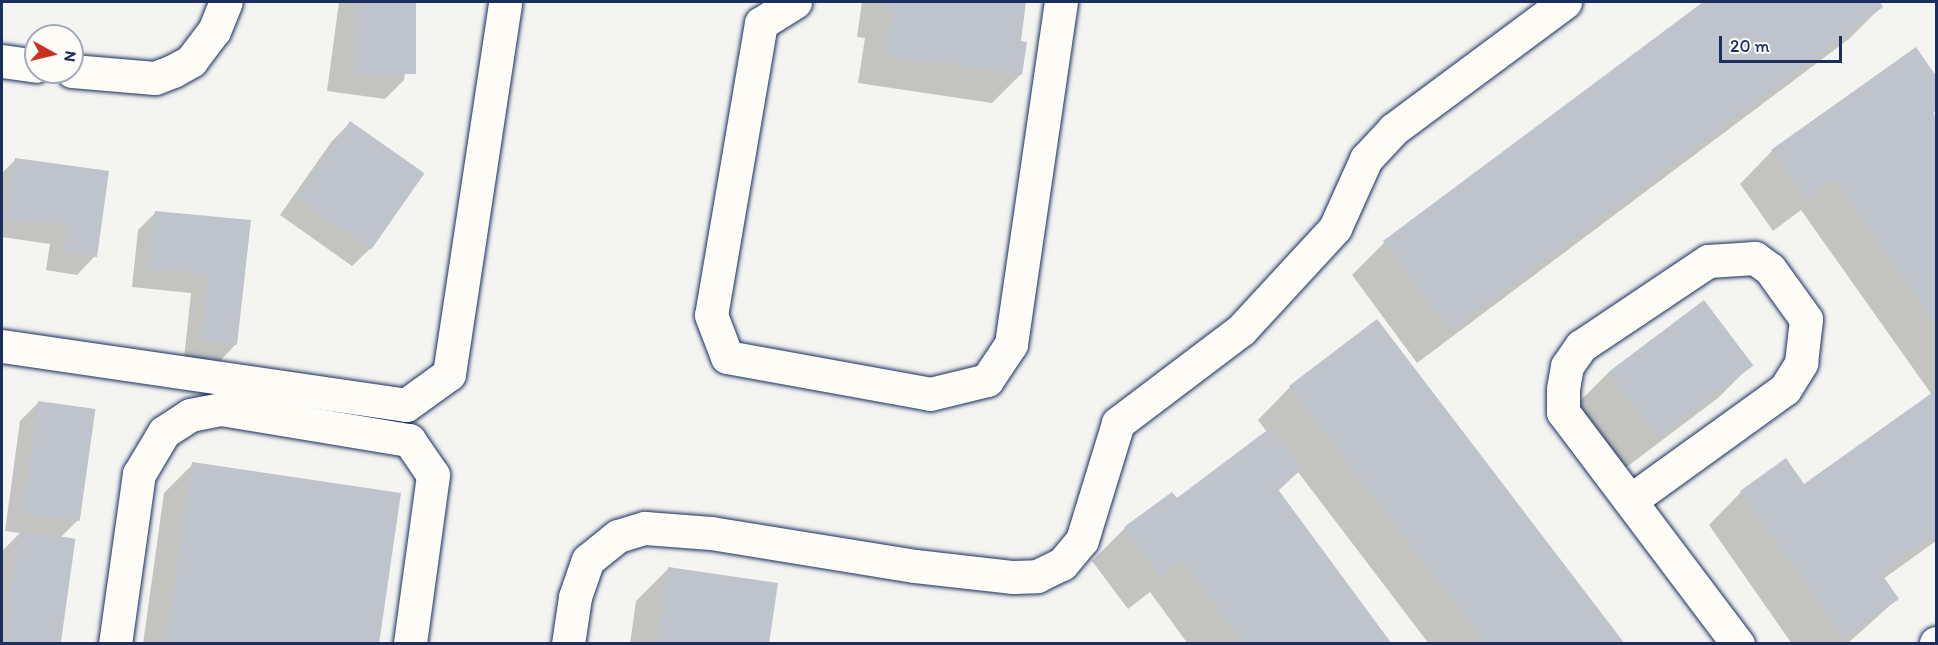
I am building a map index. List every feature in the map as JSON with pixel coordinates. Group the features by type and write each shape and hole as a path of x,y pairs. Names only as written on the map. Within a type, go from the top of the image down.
{"street":[{"path":"84,72 155,78 192,61 214,31 226,2"},
{"path":"2,346 406,405 449,374 505,2"},
{"path":"795,2 761,23 711,315 727,357 930,394 987,380 1011,344 1061,2"},
{"path":"568,644 575,597 588,560 618,536 645,528 711,533 915,566 1013,576 1037,576 1062,564 1082,540 1118,423 1241,330 1335,228 1366,159 1394,129 1565,2"},
{"path":"2,61 24,64"},
{"path":"1631,500 1785,389 1801,363 1806,319 1770,269 1755,258 1708,261 1581,346 1568,366 1563,412 1738,644"},
{"path":"115,644 139,474 164,432 190,415 221,409 409,440 433,475 410,644"}],"building":[{"path":"354,2 416,2 416,74 354,74"},
{"path":"886,2 1026,2 1021,41 1027,42 1022,75 886,55 893,10 885,9"},
{"path":"1703,2 1880,2 1883,7 1450,331 1383,241"},
{"path":"1916,47 1936,76 1936,108 1932,111 1936,118 1936,324 1834,179 1806,199 1771,150"},
{"path":"350,121 425,173 371,249 297,197"},
{"path":"15,158 109,171 97,257 64,252 67,226 6,218"},
{"path":"155,211 251,220 237,345 201,341 208,275 149,269"},
{"path":"1704,300 1753,365 1658,438 1608,372"},
{"path":"1377,319 1625,644 1486,644 1289,386"},
{"path":"1936,390 1936,533 1881,573 1899,599 1844,638 1740,491 1786,458 1804,484"},
{"path":"38,401 95,409 80,521 22,513"},
{"path":"1270,428 1302,470 1277,488 1392,644 1244,644 1183,561 1161,577 1124,527 1172,492 1177,498"},
{"path":"192,462 401,493 379,644 166,644"},
{"path":"20,531 75,539 61,644 4,644"},
{"path":"668,567 778,583 769,644 657,644"}]}
